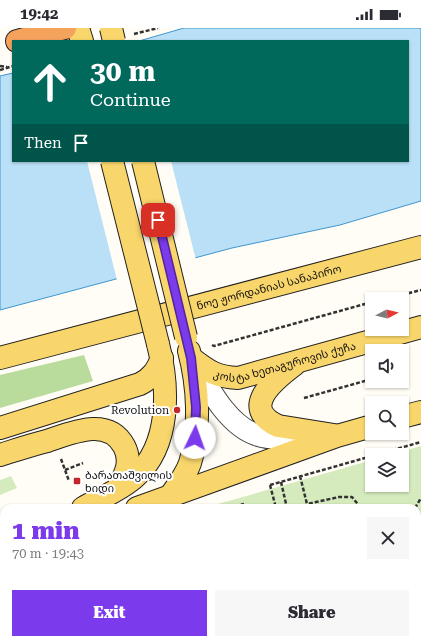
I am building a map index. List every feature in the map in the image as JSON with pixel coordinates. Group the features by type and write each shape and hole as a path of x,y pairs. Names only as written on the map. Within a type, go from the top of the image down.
{"highway":[{"path":"21,40 65,28"},
{"path":"0,46 12,42"}],"main road":[{"path":"78,28 82,40"},
{"path":"111,28 114,40"},
{"path":"90,504 135,477 146,466 157,445 162,430 164,400 160,351 112,162"},
{"path":"143,162 191,358 196,407 194,446 184,477 172,495"},
{"name":"ნოე ჟორდანიას სანაპირო","path":"0,358 421,247"},
{"name":"კოსტა ხეთაგუროვის ქუჩა","path":"191,358 214,374 223,378 238,378 421,327"},
{"path":"0,428 140,384 148,380 157,369 160,351"},
{"path":"298,361 274,380 261,398 261,407 264,416 271,423 278,426 337,436"},
{"path":"409,415 421,412"},
{"path":"0,456 73,432 88,428 101,429 112,433 119,438 129,456 126,474 118,488"},
{"name":"კოსტა ხეთაგუროვის ქუჩა","path":"148,504 337,436 365,428"}],"street":[{"name":"კოსტა ხეთაგუროვის ქუჩა","path":"191,358 220,405 236,422 247,430 257,435 281,438 337,436"}],"path":[{"path":"0,66 8,68"},
{"path":"0,70 12,66"},
{"path":"409,293 421,290"},
{"path":"208,342 214,346 365,304"},
{"path":"304,398 365,382"},
{"path":"399,448 421,442"},
{"path":"262,488 365,457"},
{"path":"61,459 68,481"},
{"path":"65,470 83,463"},
{"path":"300,476 307,504 339,497 352,497 358,504"},
{"path":"281,482 286,504"},
{"path":"270,485 275,504"}],"green space":[{"path":"84,355 93,381 0,408 0,375"},
{"path":"421,446 421,504 218,504 365,462 365,492 409,492 409,449"},
{"path":"11,476 17,488 0,495 0,480"}],"water":[{"path":"184,28 421,28 421,201 340,225 232,248 0,310 0,76 12,73 12,162 409,162 409,40 142,40"}],"pier":[{"path":"87,162 171,162 196,260 117,280"}],"place":[{"name":"Revolution","path":"177,410"},
{"name":"ბარათაშვილის ხიდი","path":"77,481"}],"route":[{"path":"158,220 191,358 195,386 195,438"}]}
